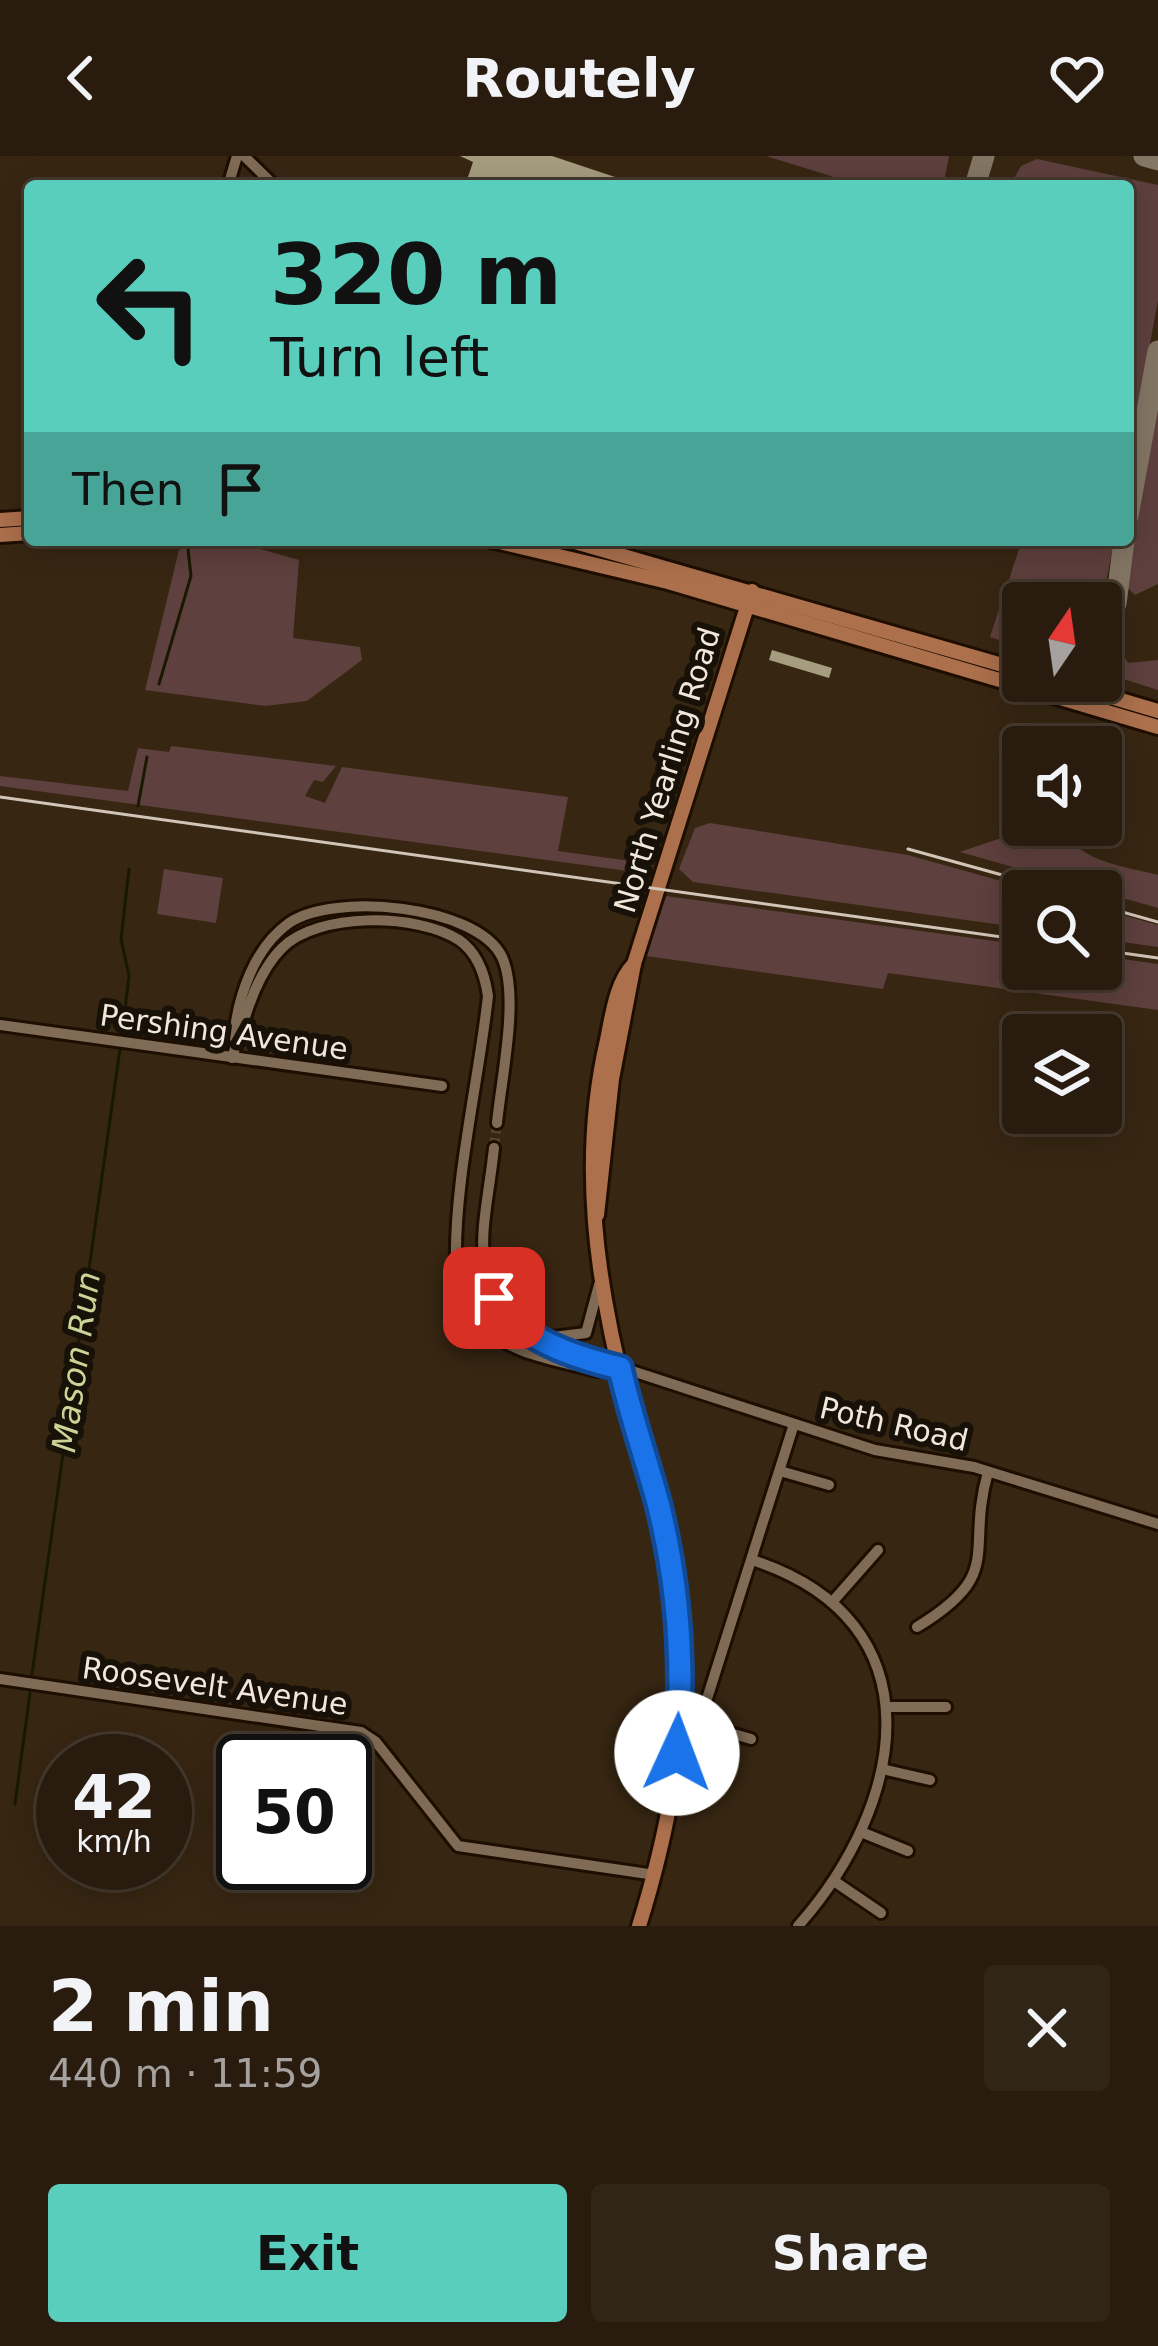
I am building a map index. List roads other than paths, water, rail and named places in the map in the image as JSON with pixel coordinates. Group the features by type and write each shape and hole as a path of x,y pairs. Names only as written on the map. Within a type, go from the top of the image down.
{"main road":[{"path":"518,546 750,598 1002,665"},
{"path":"587,546 1158,727"},
{"name":"North Yearling Road","path":"639,1926 655,1875 679,1729 680,1647 668,1550 615,1367 597,1216 591,1201 591,1153 614,1009 634,964 750,598"},
{"path":"1122,700 1158,711"}],"street":[{"path":"240,156 267,180"},
{"path":"232,1058 236,1017 250,974 287,924 303,915 358,905 446,918 488,937 507,975 496,1123"},
{"path":"232,1058 270,962 285,944 310,930 351,919 438,932 459,940 484,974 488,996 460,1211 456,1265 462,1295 475,1319 499,1340 597,1371 615,1367"},
{"name":"Pershing Avenue","path":"0,1025 442,1086"},
{"path":"494,1148 484,1279 505,1316 540,1341 615,1367"},
{"path":"523,1329 554,1337 586,1334 601,1270"},
{"name":"Poth Road","path":"615,1367 887,1453 988,1472 1158,1524"},
{"path":"699,1724 794,1424"},
{"path":"780,1471 829,1485"},
{"path":"917,1627 956,1603 971,1583 979,1564 988,1472"},
{"path":"834,1600 878,1550"},
{"path":"752,1560 800,1578 834,1600 880,1664 887,1707 881,1769 861,1832 834,1881 798,1926"},
{"name":"Roosevelt Avenue","path":"0,1679 361,1732 376,1742 458,1846 655,1875"},
{"path":"887,1707 946,1707"},
{"path":"679,1729 699,1724 751,1739"},
{"path":"881,1769 930,1780"},
{"path":"861,1832 908,1851"},
{"path":"834,1881 881,1913"}],"waterway":[{"name":"Mason Run","path":"159,684 191,576 188,546"},
{"name":"Mason Run","path":"138,806 147,757"},
{"name":"Mason Run","path":"122,1034 129,976 121,939 129,869"},
{"name":"Mason Run","path":"32,1674 120,1049"},
{"name":"Mason Run","path":"15,1804 30,1693"}],"tunnel":[{"path":"494,1148 497,1123"}],"railway":[{"path":"0,797 1002,937"},
{"path":"908,849 1002,875"},
{"path":"1122,912 1158,922"},
{"path":"1122,953 1158,958"}]}
